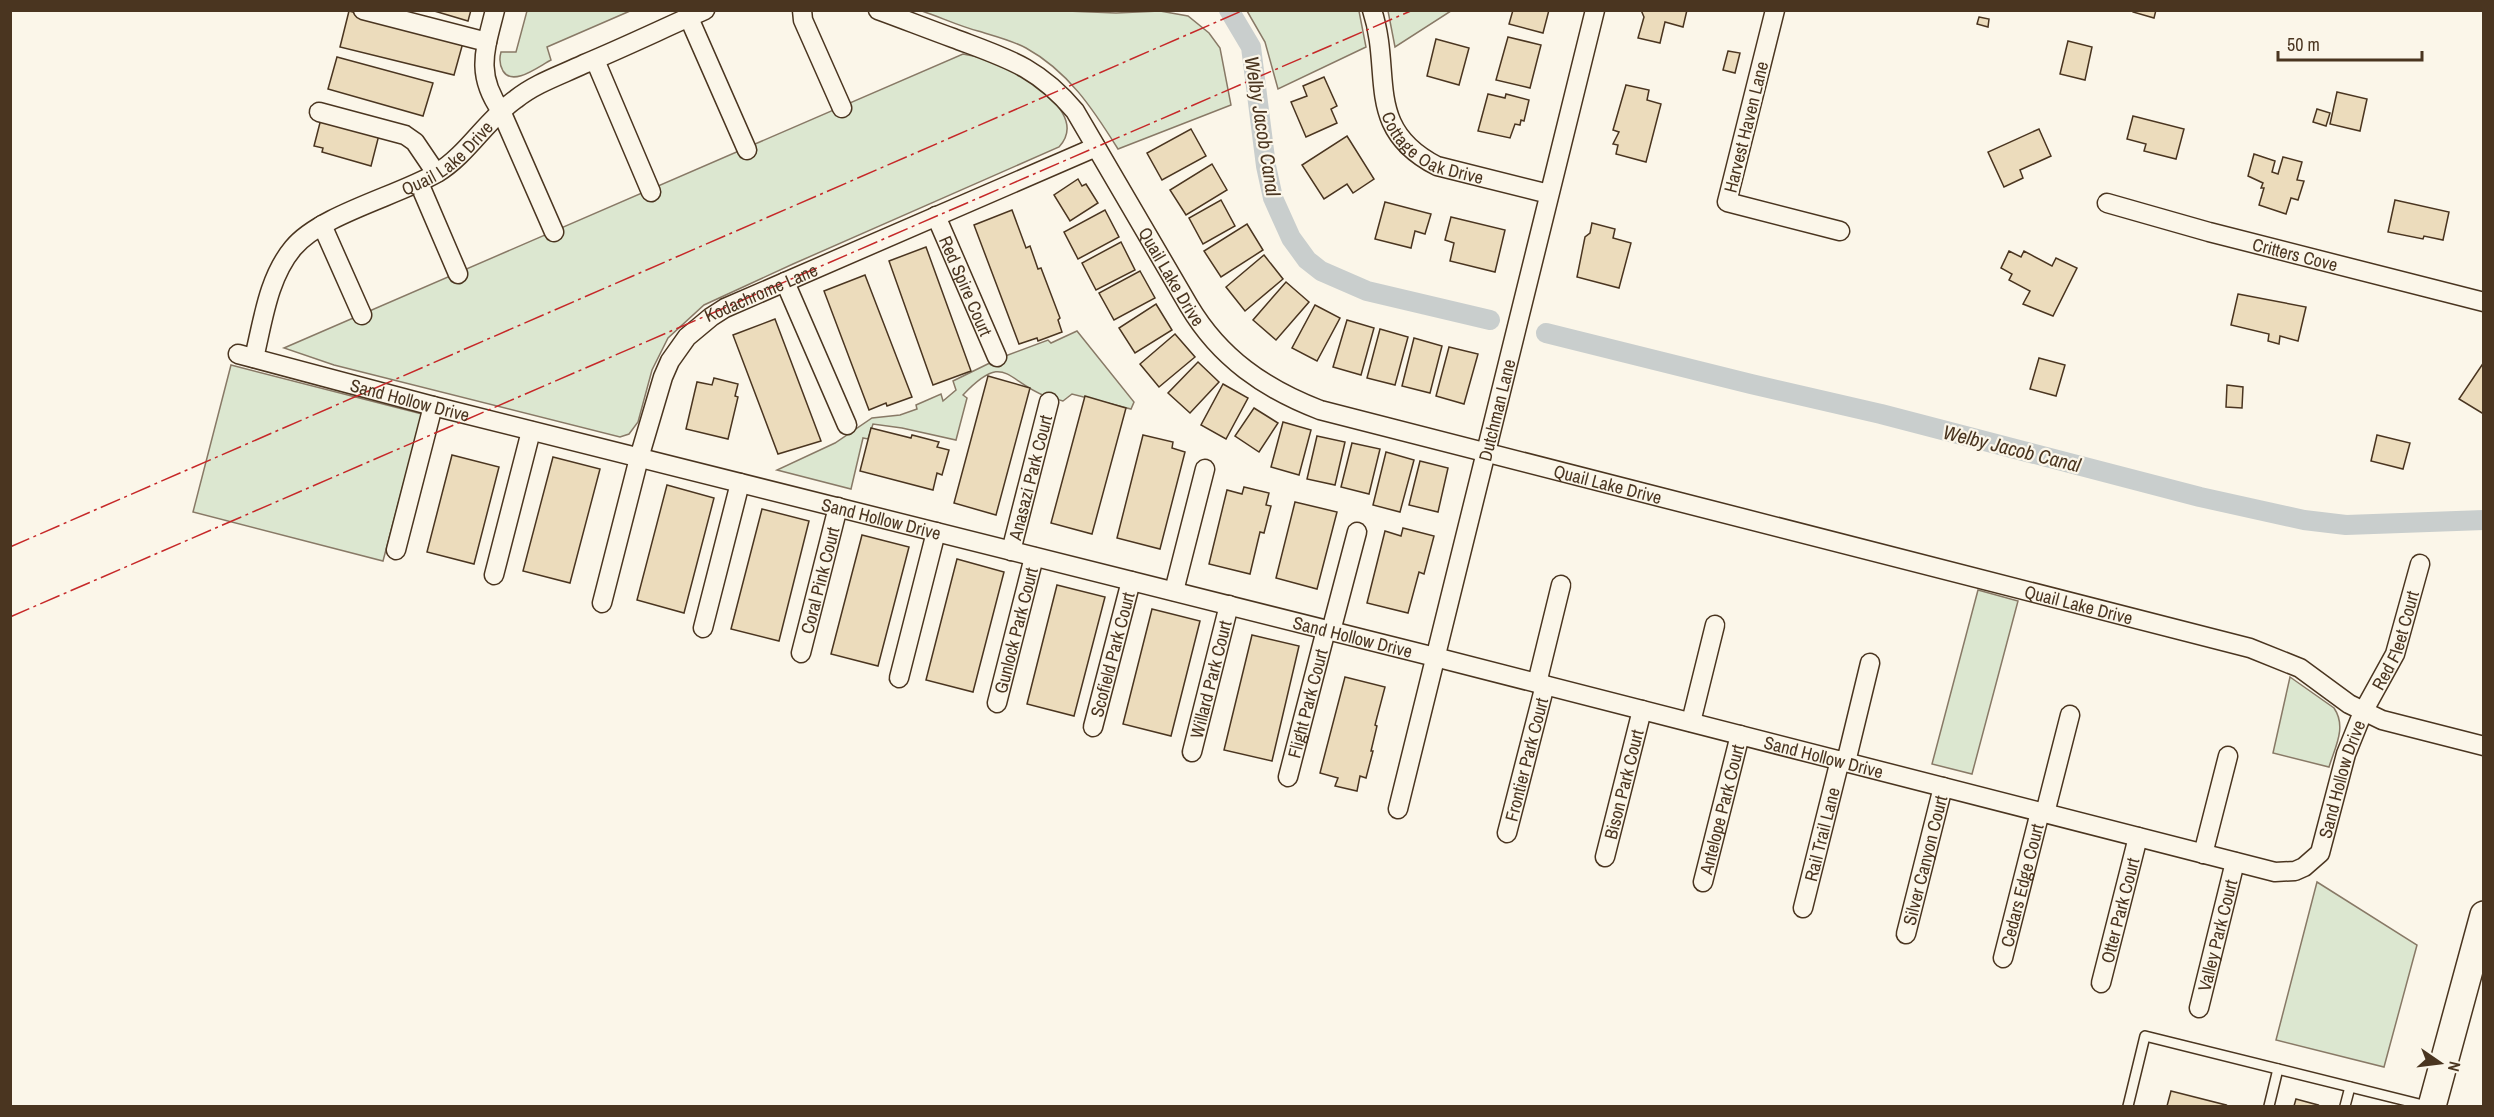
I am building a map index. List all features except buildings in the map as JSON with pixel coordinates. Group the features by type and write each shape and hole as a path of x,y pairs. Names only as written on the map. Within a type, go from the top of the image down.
{"main road":[{"path":"2432,1107 2484,915"}],"street":[{"path":"363,10 487,42"},
{"path":"495,10 483,58 484,76 554,232"},
{"path":"802,10 803,20 842,108"},
{"name":"Quail Lake Drive","path":"878,10 996,52 1035,73 1063,97 1075,111 1199,322 1217,345 1239,366 1276,391 1320,410 1485,454 2259,650 2300,668 2363,712 2382,720 2484,746"},
{"name":"Cottage Oak Drive","path":"1372,10 1383,96 1391,124 1405,145 1422,159 1437,166 1548,194"},
{"name":"Dutchman Lane","path":"1398,809 1595,10"},
{"name":"Harvest Haven Lane","path":"1775,10 1727,202 1840,231"},
{"path":"697,14 747,150"},
{"name":"Quail Lake Drive","path":"246,356 278,270 286,256 302,238 322,225 419,183 436,173 456,159 501,111 536,86 697,14"},
{"path":"595,60 651,192"},
{"path":"319,112 405,135 415,142 436,173"},
{"name":"Kodachrome Lane","path":"603,603 639,458 663,377 670,361 687,337 711,316 725,308 1096,147"},
{"path":"419,183 458,274"},
{"name":"Critters Cove","path":"2107,203 2209,232 2484,302"},
{"name":"Red Spire Court","path":"936,216 997,357"},
{"path":"322,225 362,315"},
{"path":"785,282 847,425"},
{"name":"Sand Hollow Drive","path":"246,356 433,406 1329,630 2285,873 2295,871 2313,861 2324,843 2346,754 2363,712"},
{"name":"Anasazi Park Court","path":"1011,550 1049,402"},
{"path":"396,550 433,406"},
{"path":"494,575 531,430"},
{"path":"1174,591 1205,469"},
{"path":"703,628 740,483"},
{"name":"Coral Pink Court","path":"801,653 838,507"},
{"path":"899,678 936,532"},
{"name":"Flight Park Court","path":"1288,777 1357,532"},
{"name":"Gunlock Park Court","path":"997,703 1034,556"},
{"name":"Red Fleet Court","path":"2363,712 2395,654 2420,564"},
{"name":"Scofield Park Court","path":"1093,728 1131,581"},
{"name":"Frontier Park Court","path":"1507,832 1561,585"},
{"name":"Willard Park Court","path":"1191,752 1229,605"},
{"path":"1691,722 1716,625"},
{"name":"Rail Trail Lane","path":"1803,908 1870,663"},
{"name":"Bison Park Court","path":"1605,857 1642,710"},
{"name":"Cedars Edge Court","path":"2003,958 2070,715"},
{"name":"Antelope Park Court","path":"1702,882 1740,735"},
{"path":"2203,854 2228,756"},
{"name":"Silver Canyon Court","path":"1906,934 1943,787"},
{"name":"Otter Park Court","path":"2101,983 2138,837"},
{"name":"Valley Park Court","path":"2199,1008 2235,862"}],"lane":[{"path":"2128,1107 2145,1036 2427,1107"},
{"path":"2269,1107 2278,1069"},
{"path":"2345,1107 2350,1087"}],"green space":[{"path":"527,10 630,11 547,47 551,60 526,74 513,77 503,71 500,55 501,52 516,52"},
{"path":"1042,10 1116,13 1160,11 1188,16 1209,33 1220,48 1231,105 1118,149 1078,92 1041,57 1002,38 922,11"},
{"path":"1388,10 1451,11 1395,47"},
{"path":"1247,11 1359,11 1366,47 1278,89 1265,42"},
{"path":"963,54 987,59 1007,67 1049,96 1066,121 1066,134 1059,147 704,305 668,338 652,370 638,422 629,434 620,437 334,365 284,348"},
{"path":"1077,331 1134,402 1131,409 1072,394 1063,401 1045,396 1005,373 997,372 988,374 963,395 967,398 956,440 873,424 868,439 863,438 851,489 777,470 835,443 872,418 900,415 917,409 916,405 941,394 943,401 956,390 953,381 1000,358 1048,340 1051,343"},
{"path":"231,365 422,414 383,561 193,512"},
{"path":"1978,590 2018,601 1972,774 1932,764"},
{"path":"2290,677 2334,708 2338,715 2339,737 2329,767 2273,753"},
{"path":"2317,882 2417,945 2384,1067 2276,1040"}],"waterway":[{"name":"Welby Jacob Canal","path":"1229,10 1251,47 1266,166 1273,198 1291,238 1307,260 1321,271 1367,291 1490,320"},
{"name":"Welby Jacob Canal","path":"1546,333 1881,414 2200,497 2304,520 2346,525 2484,520"}],"power":[{"path":"10,547 1244,10"},
{"path":"10,617 1413,10"}]}
